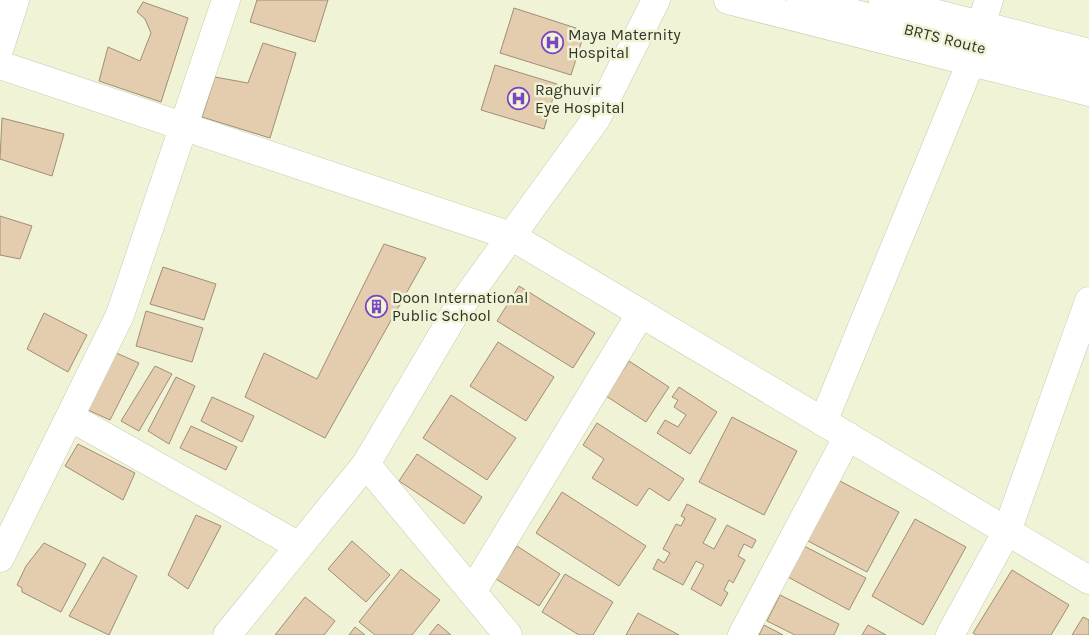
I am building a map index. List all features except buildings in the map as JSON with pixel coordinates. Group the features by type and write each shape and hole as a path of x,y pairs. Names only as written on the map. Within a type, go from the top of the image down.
{"street":[{"path":"0,47 15,0"},
{"path":"0,558 120,315 226,0"},
{"path":"227,635 366,464 454,315 596,120 656,0"},
{"path":"728,0 1089,92"},
{"name":"BRTS Route","path":"801,0 1089,74"},
{"path":"883,0 984,13 1089,53"},
{"path":"823,422 970,62"},
{"path":"0,65 511,236 1089,580"},
{"path":"950,635 1007,531 1089,301"},
{"path":"472,592 641,313"},
{"path":"70,417 299,546"},
{"path":"742,635 848,436"},
{"path":"366,464 508,635"}],"place":[{"name":"Maya Maternity Hospital","path":"552,43"},
{"name":"Raghuvir Eye Hospital","path":"519,98"},
{"name":"Doon International Public School","path":"376,306"}]}
